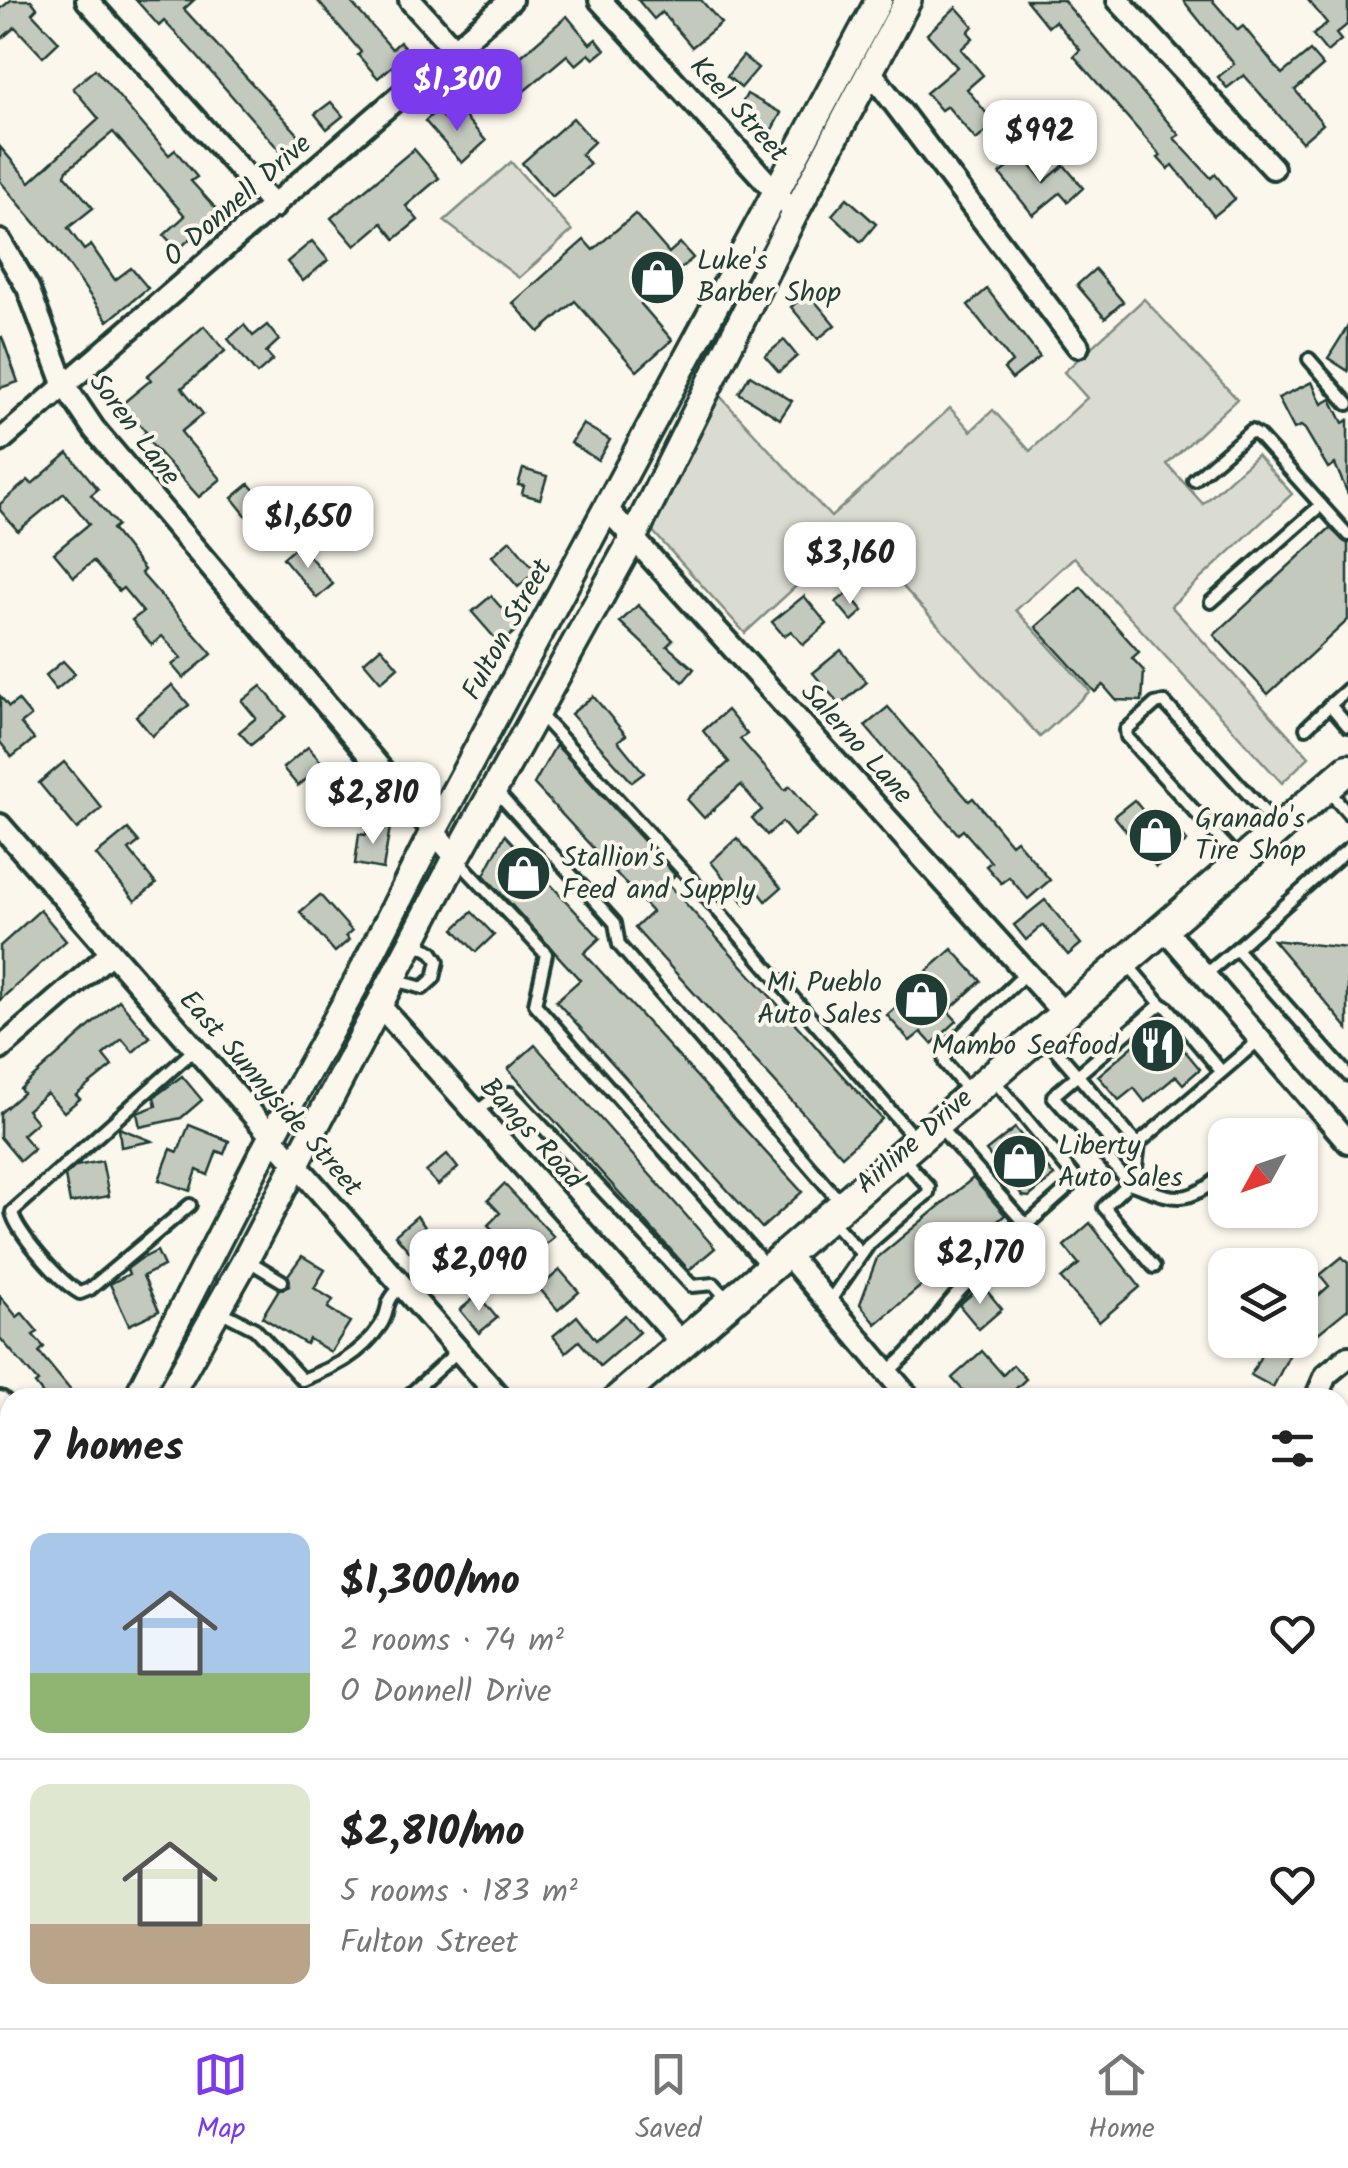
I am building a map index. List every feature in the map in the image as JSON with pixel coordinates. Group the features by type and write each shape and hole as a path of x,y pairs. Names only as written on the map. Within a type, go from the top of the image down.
{"main road":[{"name":"Airline Drive","path":"633,1388 1342,777"}],"street":[{"path":"87,0 274,207"},
{"path":"410,0 454,49"},
{"name":"O Donnell Drive","path":"0,441 511,0"},
{"name":"Keel Street","path":"600,0 795,214"},
{"name":"Fulton Street","path":"142,1388 434,830 879,0"},
{"path":"174,1388 246,1260 456,858 632,540 795,214 908,0"},
{"path":"1118,0 1273,168"},
{"path":"870,71 1078,346"},
{"name":"Soren Lane","path":"0,241 28,288 66,386 94,429 456,858"},
{"name":"Salerno Lane","path":"608,510 1064,1014"},
{"name":"East Sunnyside Street","path":"0,825 491,1388"},
{"path":"1164,928 1345,1134"},
{"path":"0,1049 111,953"},
{"name":"Bangs Road","path":"380,1006 682,1342"},
{"path":"217,1243 246,1260"},
{"path":"778,1261 828,1302 901,1388"},
{"path":"1320,1388 1326,1375 1348,1357"}],"lane":[{"path":"1309,359 1348,404"},
{"path":"1194,480 1250,431 1348,535"},
{"path":"1212,602 1321,505"},
{"path":"1306,728 1348,689"},
{"path":"1240,862 1127,738 1126,730 1155,704 1164,702 1279,829"},
{"path":"1330,705 1348,726"},
{"path":"537,712 688,876 918,1140 1024,1223 1078,1180 981,1086 945,1063 944,1052 1026,973"},
{"path":"1342,777 1348,813"},
{"path":"494,789 615,923 619,945 836,1211 861,1253"},
{"path":"1205,976 1348,849"},
{"path":"456,858 546,954 535,1004 778,1261"},
{"path":"393,979 423,988 434,978 438,961 432,952 413,942"},
{"path":"1236,948 1348,1076"},
{"path":"1124,962 1221,1071"},
{"path":"1161,1004 1053,1096 1129,1183 1188,1199 1208,1188"},
{"path":"1041,1033 1139,1143"},
{"path":"1154,1267 1104,1207 1135,1176 1139,1143 1260,1039"},
{"path":"190,1205 90,1290 80,1293 68,1286 18,1227 12,1212 196,1050"},
{"path":"475,1114 501,1093 511,1092 692,1286 714,1284 730,1302"},
{"path":"828,1302 861,1253 928,1193 918,1140"},
{"path":"246,1260 282,1281"},
{"path":"888,1372 914,1350 952,1298 975,1276"},
{"path":"217,1310 255,1329 302,1380 346,1362 382,1324 387,1299 402,1286"},
{"path":"417,1388 459,1350"}],"shaded area":[{"path":"511,162 572,231 519,278 444,221"},
{"path":"1144,299 1237,399 1167,464 1203,504 1257,455 1292,494 1171,606 1309,757 1282,783 1074,557 1016,610 1090,691 1040,737 854,533 745,633 649,527 719,395 831,517 950,408 971,431 993,410 1030,451 1087,398 1064,372"}],"building":[{"path":"11,0 31,0 37,8 32,13 59,42 43,57 15,27 0,40 0,9"},
{"path":"136,0 194,0 184,9 307,144 288,160 164,21 159,26"},
{"path":"317,0 349,0 392,49 400,42 409,52 378,78"},
{"path":"638,0 701,0 721,23 692,47 662,12 654,19"},
{"path":"1026,0 1063,0 1179,135 1174,138 1211,178 1215,174 1235,199 1214,216 1173,165 1168,169 1158,158 1161,156 1074,56 1080,50 1055,21 1048,27"},
{"path":"1183,0 1212,0 1238,30 1243,26 1282,74 1310,51 1323,66 1295,90 1323,124 1302,142 1244,75 1227,88 1218,77 1234,64"},
{"path":"1308,0 1348,0 1348,24 1336,34 1341,40 1327,52 1313,35 1327,23"},
{"path":"956,7 973,26 968,32 973,38 961,49 983,75 967,89 995,124 976,140 947,106 941,110 926,93 957,67 927,34"},
{"path":"567,16 590,44 596,39 605,50 594,59 589,54 576,65 567,55 523,92 505,70"},
{"path":"743,56 758,68 741,88 727,76"},
{"path":"95,69 169,155 175,150 197,177 191,181 219,212 178,250 164,235 185,216 113,132 67,170 65,175 93,208 68,228 84,250 91,245 115,280 131,268 148,288 108,321 58,250 0,181 0,147 30,182 99,119 73,88"},
{"path":"747,94 781,113 770,133 736,114"},
{"path":"331,102 343,116 327,129 315,114"},
{"path":"457,108 486,141 462,163 425,121 436,111 444,119"},
{"path":"573,118 594,142 581,154 590,164 552,197 522,163"},
{"path":"414,149 439,178 406,206 418,220 395,239 382,223 355,246 331,218"},
{"path":"1023,156 1044,182 1064,165 1083,188 1068,202 1060,193 1033,215 1000,174"},
{"path":"847,198 876,224 861,242 832,215"},
{"path":"635,214 669,253 680,243 693,258 641,304 672,340 637,371 575,301 539,332 513,303 584,240 593,250"},
{"path":"312,241 328,260 303,281 287,262"},
{"path":"1095,269 1123,302 1105,318 1077,285"},
{"path":"987,289 1040,357 1012,379 1004,369 1012,362 968,305"},
{"path":"808,293 835,325 818,339 791,307"},
{"path":"244,325 253,336 267,325 279,340 266,352 273,360 257,374 228,339"},
{"path":"204,326 225,351 182,388 203,414 181,432 221,479 199,497 143,435 146,432 122,404 151,380 147,376"},
{"path":"1348,326 1348,371 1328,358"},
{"path":"0,338 18,382 0,388"},
{"path":"784,340 797,356 779,372 765,356"},
{"path":"750,375 792,401 780,419 739,393"},
{"path":"1312,382 1322,404 1331,399 1343,423 1348,420 1348,494 1335,464 1328,468 1305,429 1294,429 1278,398"},
{"path":"583,424 610,440 598,460 571,443"},
{"path":"68,453 98,489 91,495 117,525 112,529 144,570 141,573 212,654 183,678 172,665 181,658 162,636 152,645 132,620 143,612 123,588 119,591 93,561 74,577 54,553 89,524 64,493 18,531 0,510 0,504 28,480 32,484"},
{"path":"523,469 547,476 540,499 522,494 524,486 518,485"},
{"path":"249,484 264,502 278,490 288,503 257,529 232,498"},
{"path":"1330,528 1348,544 1348,620 1268,694 1214,635"},
{"path":"510,540 536,571 518,587 492,556"},
{"path":"299,544 333,584 317,598 283,558"},
{"path":"1081,587 1139,652 1132,658 1144,671 1142,701 1116,700 1103,685 1095,692 1036,627"},
{"path":"848,593 863,611 852,621 836,602"},
{"path":"491,596 519,628 500,644 472,612"},
{"path":"804,596 827,624 803,645 791,631 784,636 772,622"},
{"path":"638,605 673,640 667,646 694,669 683,682 620,622"},
{"path":"381,647 398,667 381,682 364,662"},
{"path":"841,650 867,682 840,705 813,673"},
{"path":"63,661 75,674 56,690 45,676"},
{"path":"172,685 189,705 152,736 136,716"},
{"path":"261,686 286,716 251,745 239,732 256,718 242,701"},
{"path":"0,696 9,707 18,700 31,716 21,724 34,739 12,757 0,742"},
{"path":"593,696 626,735 618,741 644,773 632,782 571,714"},
{"path":"888,707 969,801 973,798 1011,844 1016,840 1050,880 1028,899 1009,877 1001,883 986,866 991,862 963,830 958,834 865,726"},
{"path":"727,710 747,734 740,739 785,790 790,786 816,817 794,836 782,822 767,835 752,818 762,810 741,785 704,818 687,799 729,762 703,731"},
{"path":"556,745 675,875 667,883 882,1119 842,1156 635,928 652,912 534,784"},
{"path":"308,747 324,765 298,786 283,768"},
{"path":"64,762 102,808 77,829 39,783"},
{"name":"Granado's Tire Shop","path":"1134,800 1158,829 1169,820 1187,841 1156,867 1114,816"},
{"path":"368,824 390,827 383,869 355,864 359,834 366,835"},
{"path":"128,829 139,842 129,850 156,884 135,901 96,855"},
{"path":"505,835 600,938 584,953 802,1192 762,1228 556,1001 580,980 484,875"},
{"path":"737,838 781,888 766,901 759,892 745,905 711,862"},
{"path":"320,895 352,931 346,936 349,940 335,952 300,912"},
{"path":"1045,900 1081,944 1068,955 1043,925 1026,940 1014,925"},
{"path":"40,910 66,941 0,1000 0,946"},
{"path":"472,912 494,935 476,952 454,929"},
{"path":"1273,940 1348,948 1348,1029"},
{"path":"952,949 981,981 948,1011 957,1021 932,1044 921,1032 910,1041 887,1015 931,976 927,971"},
{"path":"119,1000 150,1037 133,1052 122,1039 103,1055 112,1066 76,1095 80,1099 64,1112 47,1093 27,1110 37,1122 22,1135 34,1149 20,1161 0,1137 0,1113 23,1093 20,1089"},
{"name":"Mambo Seafood","path":"1161,1022 1200,1069 1183,1084 1176,1076 1145,1102 1134,1088 1119,1100 1098,1076"},
{"path":"535,1045 715,1248 689,1270 508,1069"},
{"path":"182,1076 202,1100 181,1118 140,1127 137,1113 156,1106 154,1097"},
{"path":"189,1125 229,1141 224,1154 217,1151 208,1175 197,1170 190,1191 159,1180 171,1149 178,1152"},
{"path":"119,1128 152,1141 121,1147"},
{"name":"Liberty Auto Sales","path":"1015,1128 1054,1176 1029,1197 1023,1196 986,1151"},
{"path":"447,1154 458,1168 438,1185 426,1172"},
{"path":"102,1161 109,1196 70,1203 65,1176 76,1166"},
{"path":"973,1178 1005,1215 876,1324 860,1304 877,1258"},
{"path":"504,1184 554,1237 512,1272 499,1257 510,1247 488,1225 500,1213 488,1200"},
{"path":"417,1216 449,1259 426,1278 395,1235"},
{"path":"1090,1223 1140,1287 1099,1322 1061,1279 1079,1264 1064,1246"},
{"path":"157,1251 164,1266 143,1276 159,1311 129,1325 110,1284"},
{"path":"302,1256 325,1270 314,1288 333,1300 328,1308 350,1322 331,1352 309,1339 306,1344 262,1317 279,1289 289,1286 288,1275"},
{"path":"1342,1257 1348,1263 1348,1309 1318,1333 1318,1296 1329,1286 1320,1275"},
{"path":"560,1270 579,1292 558,1310 539,1288"},
{"path":"982,1285 1002,1309 979,1329 959,1305"},
{"path":"478,1295 497,1318 479,1333 460,1310"},
{"path":"0,1296 17,1317 22,1313 38,1332 33,1335 44,1347 39,1352 69,1388 38,1388 35,1384 38,1382 0,1338"},
{"path":"625,1315 639,1332 600,1366 579,1341 566,1352 553,1336 577,1316 596,1340"},
{"path":"982,1351 1003,1375 1013,1365 1026,1379 1017,1388 961,1388 952,1378"},
{"path":"1260,1358 1288,1358 1273,1387 1251,1375"}],"place":[{"name":"Luke's Barber Shop","path":"658,277"},
{"name":"Granado's Tire Shop","path":"1156,835"},
{"name":"Stallion's Feed and Supply","path":"523,874"},
{"name":"Mi Pueblo Auto Sales","path":"921,999"},
{"name":"Mambo Seafood","path":"1157,1046"},
{"name":"Liberty Auto Sales","path":"1019,1162"}]}
